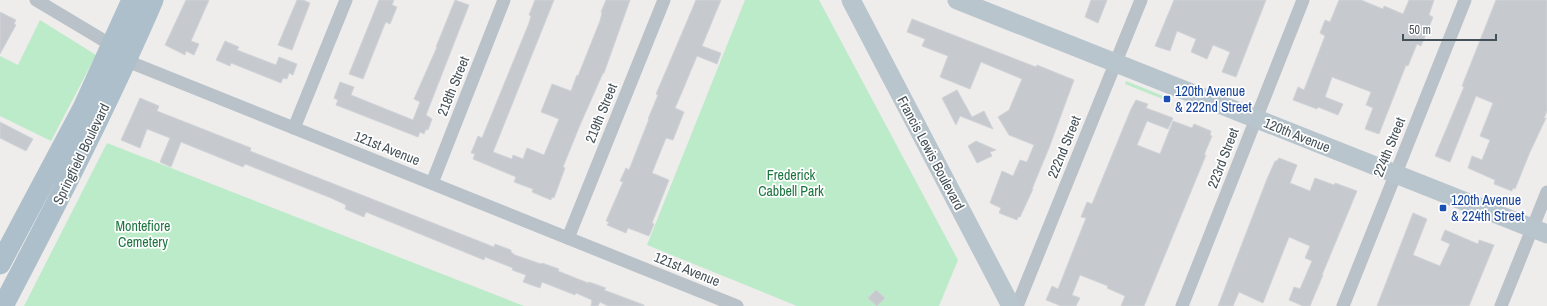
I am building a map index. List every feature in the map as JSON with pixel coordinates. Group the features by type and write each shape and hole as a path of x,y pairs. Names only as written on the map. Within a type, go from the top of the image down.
{"main road":[{"name":"Springfield Boulevard","path":"0,264 83,108 132,0"},
{"name":"Springfield Boulevard","path":"3,306 77,163 127,61 153,0"}],"street":[{"name":"121st Avenue","path":"36,0 111,45 127,61 737,306"},
{"path":"294,128 346,0"},
{"name":"218th Street","path":"432,183 504,0"},
{"name":"219th Street","path":"568,238 664,0"},
{"name":"Francis Lewis Boulevard","path":"851,0 862,9 1011,306"},
{"name":"120th Avenue","path":"957,0 980,4 1116,63 1539,231"},
{"name":"222nd Street","path":"1017,306 1116,63 1140,0"},
{"name":"223rd Street","path":"1182,306 1303,0"},
{"name":"224th Street","path":"1343,306 1465,0"},
{"path":"1501,306 1539,231 1547,192"}],"green space":[{"name":"Frederick Cabbell Park","path":"745,0 819,0 958,260 939,306 797,306 647,245"},
{"path":"40,20 96,55 51,141 0,116 0,56 18,65"},
{"path":"1126,81 1171,99 1170,102 1125,84"},
{"name":"Montefiore Cemetery","path":"107,143 524,306 24,306"}],"building":[{"path":"186,0 209,0 191,41 199,44 194,55 186,51 185,55 165,45"},
{"path":"297,0 303,0 310,3 292,50 278,45"},
{"path":"379,0 394,0 392,5 397,7 390,24 386,22 384,26 363,79 349,74"},
{"path":"455,0 469,5 426,115 432,119 428,130 426,129 424,134 420,132 418,137 336,105 338,100 334,98 340,82 354,87 351,95 413,120 420,102 414,99 437,47"},
{"path":"535,0 554,0 493,152 512,159 513,155 523,159 527,148 544,155 559,119 541,112 552,84 571,91 600,21 601,12 606,0 630,0 604,73 580,125 563,167 565,168 554,198 552,197 551,200 532,192 533,189 514,182 516,177 473,159 475,154 471,153 478,136 482,138 529,23 531,16 529,15"},
{"path":"696,0 721,0 702,46 721,53 717,64 697,56 675,108 684,112 673,140 666,138 652,173 669,180 652,223 654,224 649,236 628,228 626,233 607,225 609,222 606,221 623,182 620,181 626,168 629,170 658,95 656,94"},
{"path":"1091,0 1107,0 1098,23 1085,17"},
{"path":"1174,0 1266,0 1236,77 1222,72 1230,52 1213,45 1207,59 1191,52 1196,39 1177,31 1170,51 1155,46"},
{"path":"1339,0 1361,0 1383,9 1384,6 1403,14 1409,0 1434,0 1429,15 1433,17 1429,27 1421,46 1417,44 1408,66 1406,65 1379,134 1365,129 1373,108 1366,105 1371,92 1332,77 1325,97 1343,104 1338,115 1318,107 1317,109 1293,100 1298,87 1304,90 1325,36 1320,33 1325,20 1330,22"},
{"path":"1496,0 1547,0 1547,111 1544,118 1546,118 1515,189 1513,188 1512,191 1494,184 1495,180 1468,168 1472,156 1482,160 1490,140 1480,136 1493,103 1476,96 1450,162 1435,156 1464,87 1462,86"},
{"path":"0,12 16,20 14,24 16,25 0,54"},
{"path":"912,19 1036,67 1037,65 1074,80 1033,189 1020,217 1018,217 1017,220 999,213 1001,208 990,203 1002,171 1013,176 1020,160 1027,162 1034,145 1009,135 998,117 1009,110 1022,79 981,62 970,89 940,77 948,56 922,46 925,39 907,32"},
{"path":"225,41 239,47 237,50 276,65 279,57 297,64 293,75 289,73 287,79 283,78 281,83 231,63 230,66 216,60"},
{"path":"957,90 972,117 984,111 993,129 960,116 956,125 942,98"},
{"path":"140,98 159,106 157,111 251,148 250,151 494,247 495,244 511,250 511,252 515,255 559,269 558,271 588,283 589,282 606,288 604,290 644,306 608,306 600,302 598,306 591,306 592,300 576,293 575,295 542,282 540,288 523,282 526,275 512,270 513,268 485,257 484,260 366,212 364,217 345,209 346,205 331,198 245,164 243,167 181,142 171,167 160,162 170,138 147,129 140,148 121,140"},
{"path":"1136,100 1148,104 1146,108 1173,118 1168,129 1147,121 1137,145 1160,154 1173,121 1192,128 1194,124 1211,131 1210,135 1212,136 1204,155 1206,155 1144,306 1121,306 1125,296 1107,288 1108,286 1080,275 1072,295 1080,298 1076,306 1061,306 1046,300 1052,286 1058,289 1086,218 1081,217 1087,202 1092,204"},
{"path":"0,122 33,139 26,151 0,138"},
{"path":"976,141 996,150 990,152 992,156 977,163 968,146"},
{"path":"1279,158 1297,165 1290,183 1310,191 1315,178 1357,191 1323,275 1310,306 1303,306 1289,300 1294,287 1300,289 1312,261 1305,258 1310,246 1289,237 1263,303 1239,292 1233,306 1218,306 1267,179 1275,161"},
{"path":"1413,213 1427,219 1413,255 1440,266 1450,244 1441,240 1445,230 1478,244 1479,240 1494,245 1469,306 1377,306"},
{"path":"876,290 885,298 877,306 868,298"}],"place":[{"name":"120th Avenue & 222nd Street","path":"1167,99"},
{"name":"120th Avenue & 224th Street","path":"1443,208"}]}
